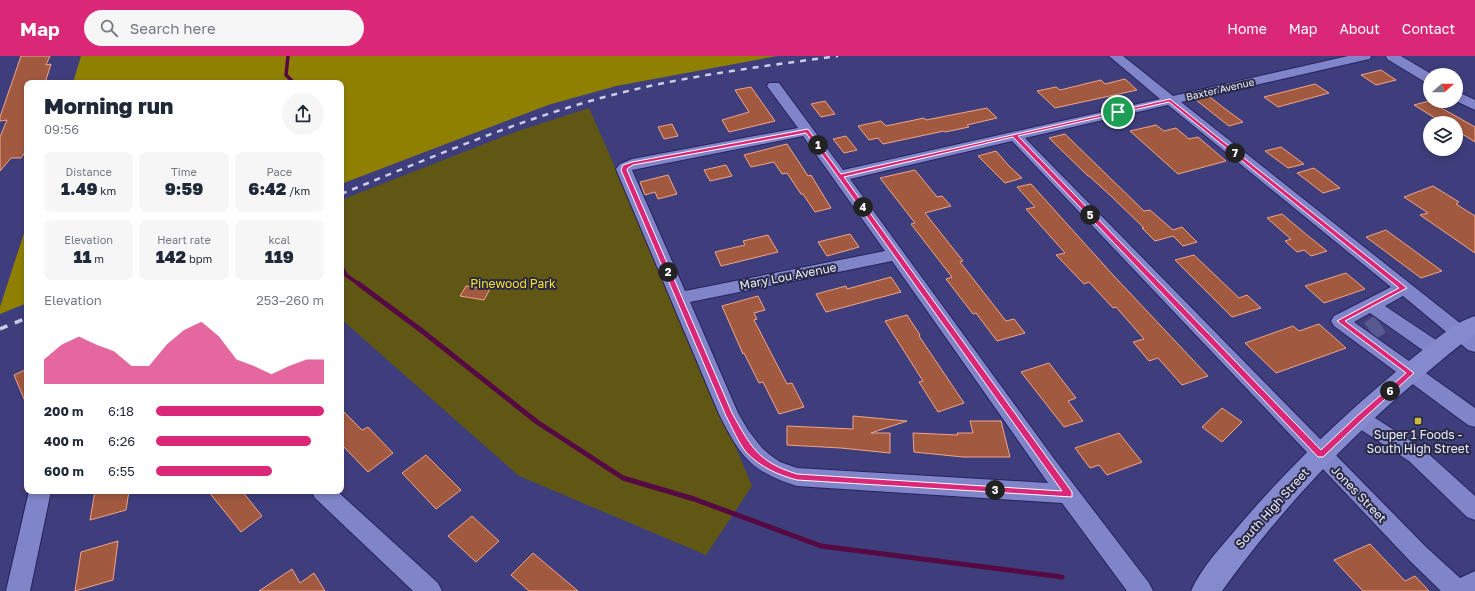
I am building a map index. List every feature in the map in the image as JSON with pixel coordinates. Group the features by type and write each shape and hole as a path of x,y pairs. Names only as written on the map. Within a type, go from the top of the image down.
{"main road":[{"name":"South High Street","path":"1205,591 1233,553 1275,502 1359,418 1438,351 1470,334"}],"street":[{"path":"1115,56 1404,288 1470,334"},
{"name":"Baxter Avenue","path":"840,176 1365,56"},
{"path":"1392,56 1423,75"},
{"path":"774,86 897,254 1069,494 1141,591"},
{"path":"1463,99 1475,106"},
{"path":"808,131 632,164 625,167 624,170 729,414 744,444 758,458 774,469 797,477 1069,494"},
{"name":"Jones Street","path":"1014,136 1321,455 1400,536 1457,591"},
{"name":"Mary Lou Avenue","path":"680,298 897,254"},
{"path":"1404,288 1340,321 1375,327 1438,351"},
{"path":"1371,305 1375,327 1411,373 1465,410 1475,419"},
{"path":"1359,418 1416,455 1475,510"},
{"path":"18,591 39,494"},
{"path":"325,494 430,591"},
{"path":"1457,591 1475,582"}],"green space":[{"name":"Pinewood Park","path":"589,108 676,305 752,486 706,555 519,476 344,322 344,199 518,131"}],"shaded area":[{"path":"81,56 777,56 616,86 548,105 344,183 344,80 74,80"},
{"path":"24,233 24,304 0,314 0,307"}],"building":[{"path":"21,56 50,56 46,65 51,64 46,80 24,80 24,154 21,158 11,158 0,171 0,137 7,120 0,121 0,117"},
{"path":"1381,70 1396,80 1376,85 1361,75"},
{"path":"1125,79 1137,90 1055,108 1037,91 1056,87 1060,90 1101,80 1105,84"},
{"path":"1315,84 1329,93 1278,107 1264,97"},
{"path":"751,87 775,121 729,132 722,120 749,112 735,90"},
{"path":"1210,97 1243,122 1229,126 1196,100"},
{"path":"825,101 835,114 821,117 811,104"},
{"path":"1423,103 1423,108 1441,108 1456,116 1432,116 1414,105"},
{"path":"987,108 997,118 967,125 969,127 883,144 878,138 869,140 858,126 881,121 886,126 924,118 926,120"},
{"path":"1463,120 1475,127 1475,142 1463,134"},
{"path":"672,124 678,136 664,139 658,127"},
{"path":"1156,125 1164,131 1176,128 1189,139 1198,137 1226,161 1178,174 1130,131"},
{"path":"1065,134 1144,211 1150,210 1173,230 1182,227 1197,242 1183,246 1173,236 1155,241 1142,228 1144,228 1049,138"},
{"path":"846,136 857,150 844,153 833,139"},
{"path":"787,144 808,176 811,175 831,208 815,212 787,173 782,174 774,162 751,167 744,155"},
{"path":"1281,147 1304,164 1288,168 1265,151"},
{"path":"996,151 1022,178 1005,183 978,156"},
{"path":"726,165 732,176 710,181 704,170"},
{"path":"1314,168 1340,188 1323,193 1297,173"},
{"path":"915,170 937,197 942,196 951,206 925,213 963,261 960,262 1006,321 1014,319 1025,333 997,341 976,313 973,314 946,279 952,277 911,224 915,223 880,178"},
{"path":"668,175 677,194 658,199 655,192 645,195 640,182"},
{"path":"1031,184 1113,275 1208,376 1182,385 1158,358 1149,361 1133,342 1144,339 1116,307 1113,308 1089,282 1084,284 1056,255 1065,253 1026,209 1035,207 1017,187"},
{"path":"1433,186 1459,202 1456,204 1475,216 1475,253 1420,215 1428,213 1404,197"},
{"path":"1282,214 1327,251 1311,256 1304,250 1297,252 1285,241 1291,239 1267,218"},
{"path":"1386,230 1442,271 1421,278 1366,237"},
{"path":"850,234 859,247 827,256 818,242"},
{"path":"768,235 778,252 721,266 715,252 745,245 743,241"},
{"path":"1194,255 1239,298 1247,295 1261,308 1232,317 1175,260"},
{"path":"1346,273 1365,289 1324,303 1305,286"},
{"path":"891,277 901,292 826,312 816,294 846,286 847,289"},
{"path":"466,286 490,289 484,300 460,296"},
{"path":"758,296 765,310 754,313 757,319 754,320 787,384 792,383 804,407 779,414 763,382 759,383 744,353 743,354 722,306"},
{"path":"907,315 920,335 919,336 964,403 938,412 919,382 923,381 885,321"},
{"path":"1319,324 1346,348 1276,373 1245,343 1293,326 1299,331"},
{"path":"1049,363 1076,398 1068,401 1083,421 1064,427 1021,372"},
{"path":"24,370 24,399 14,375"},
{"path":"1222,408 1242,422 1222,442 1202,427"},
{"path":"344,412 362,430 368,427 393,453 368,472 344,447"},
{"path":"853,416 907,421 871,433 890,433 890,453 787,445 787,426 853,429"},
{"path":"970,421 1001,421 1010,457 963,457 914,452 913,433 958,435 957,433 973,433"},
{"path":"1119,433 1142,462 1107,475 1099,465 1090,468 1075,448"},
{"path":"426,455 461,490 436,509 402,473"},
{"path":"94,494 129,494 126,510 90,520"},
{"path":"210,494 244,494 262,516 241,532"},
{"path":"472,516 499,541 476,562 448,536"},
{"path":"118,541 113,580 75,591 81,552"},
{"path":"1370,544 1405,581 1415,576 1429,591 1363,591 1334,560"},
{"path":"533,553 578,591 529,591 511,575"},
{"path":"292,569 300,583 314,573 325,591 259,591"}],"waterway":[{"path":"288,56 286,75 291,80"},
{"path":"344,271 346,275 360,285"},
{"path":"359,284 422,331 537,422 623,478 694,499 821,546 1062,577"}],"tunnel":[{"path":"1370,331 1380,324"}],"railway":[{"path":"344,193 444,152 514,126 620,93 701,76 838,56"},
{"path":"0,329 24,319"}],"place":[{"name":"Super 1 Foods - South High Street","path":"1418,421"}],"route":[{"path":"1118,112 1014,136 840,176 808,131 632,164 625,167 624,170 729,414 748,449 769,467 779,472 797,477 1069,494 840,176 898,162 1014,136 1321,455 1385,394 1411,373 1340,321 1404,288 1170,100 1118,112"}]}
